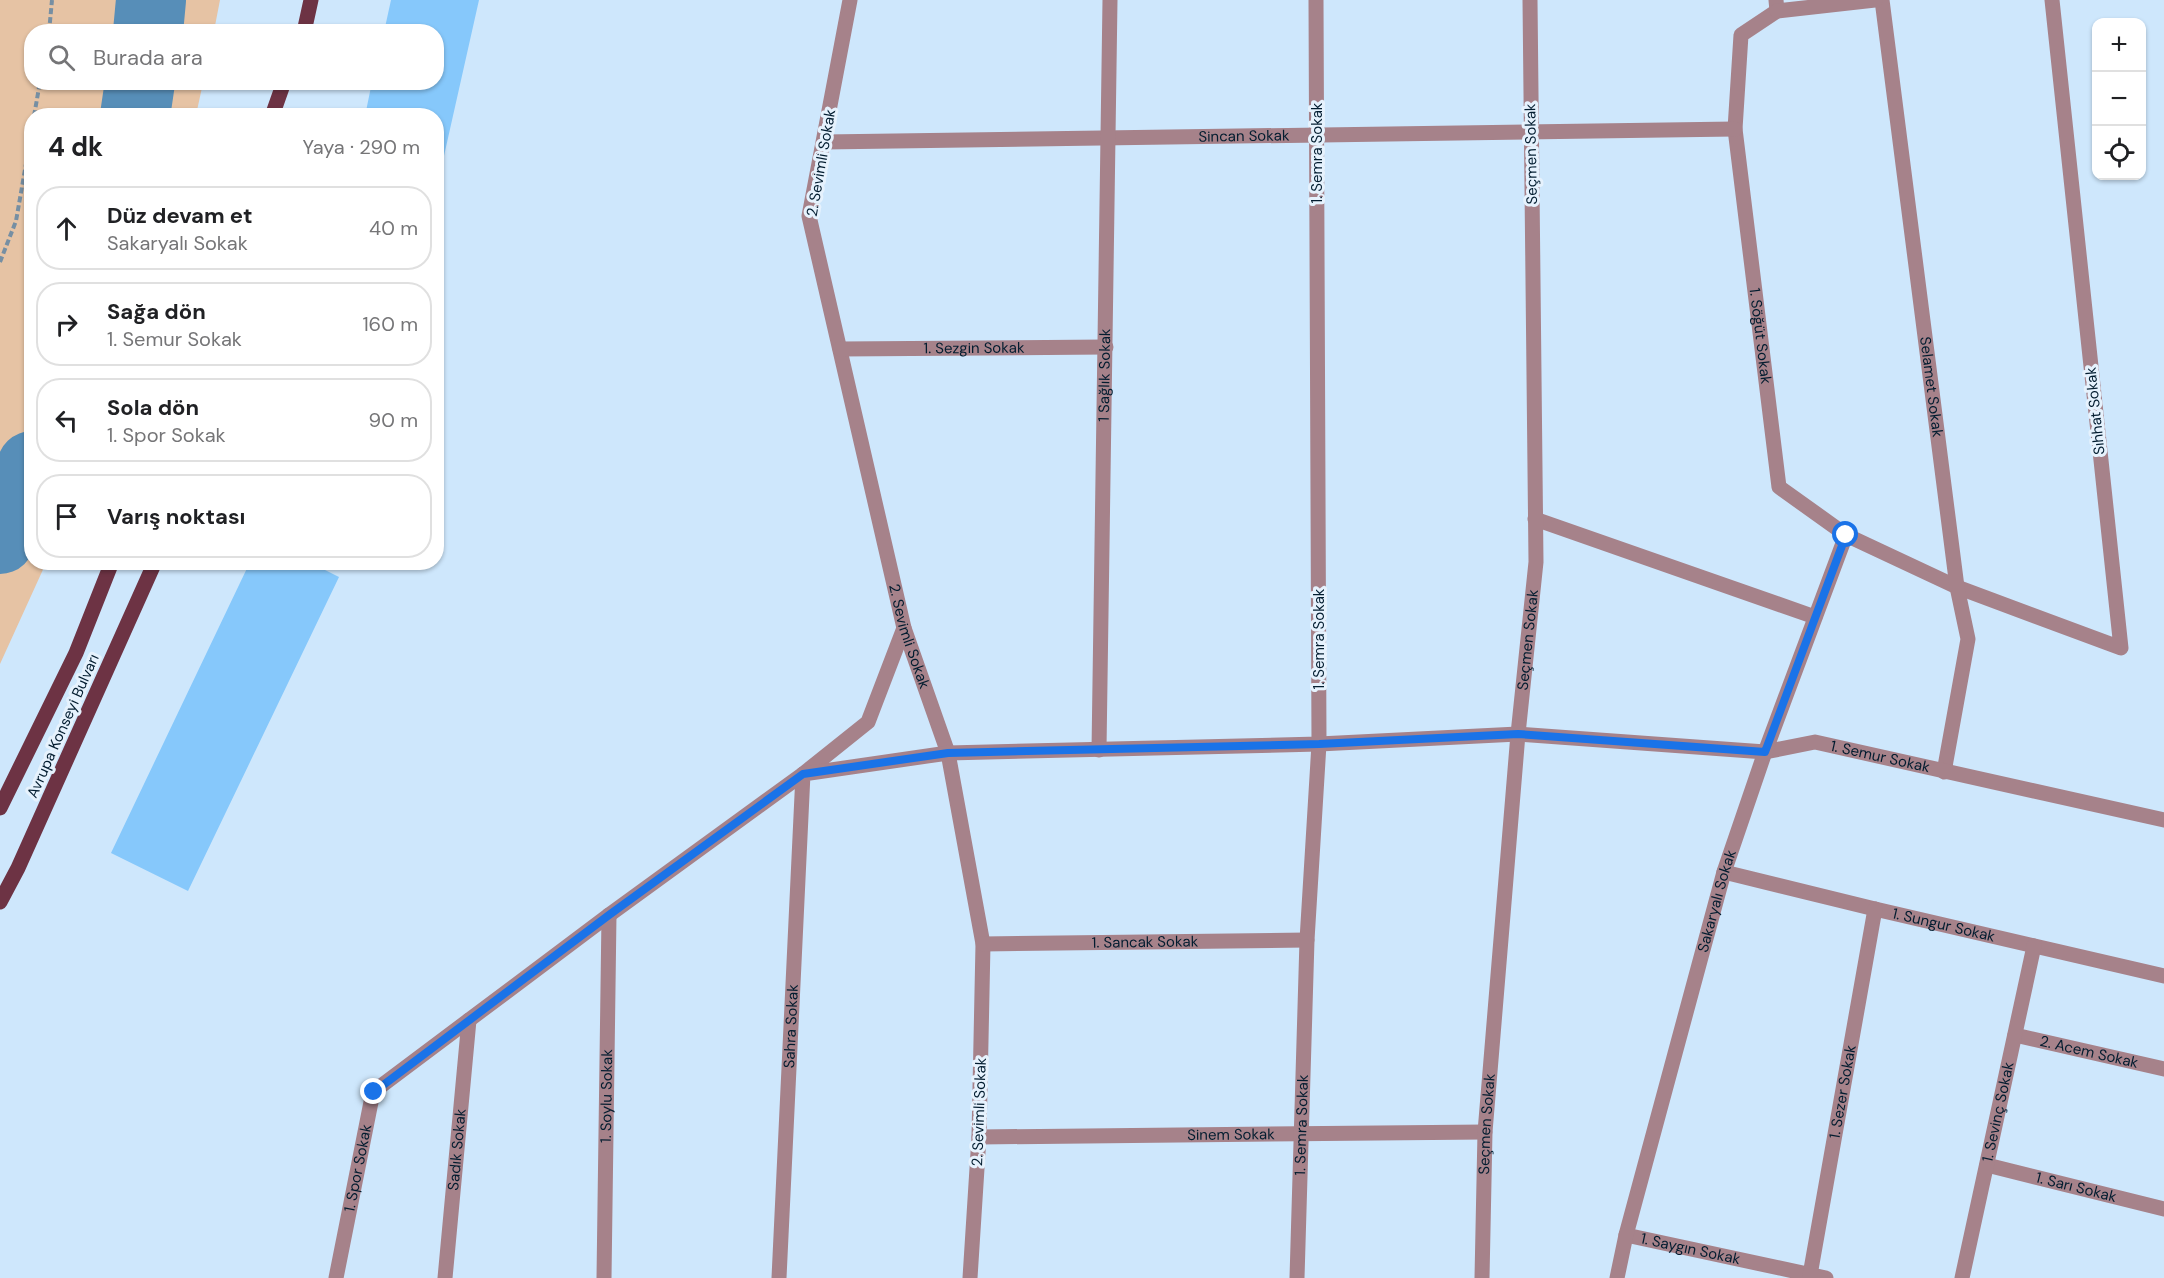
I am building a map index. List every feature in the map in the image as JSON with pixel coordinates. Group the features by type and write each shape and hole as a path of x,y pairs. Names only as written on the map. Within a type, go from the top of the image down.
{"main road":[{"path":"305,24 310,6"},
{"path":"275,108 281,90"},
{"path":"285,108 289,90"},
{"path":"0,808 76,653 109,570"},
{"name":"Avrupa Konseyi Bulvarı","path":"0,902 23,858 151,570"}],"street":[{"name":"2. Sevimli Sokak","path":"850,0 809,216 904,628 948,753 984,944 979,1137 970,1278"},
{"name":"1 Sağlık Sokak","path":"1099,750 1110,0"},
{"name":"1. Semra Sokak","path":"1297,1278 1307,940 1319,744 1316,0"},
{"name":"Seçmen Sokak","path":"1482,1278 1485,1132 1518,734 1536,562 1530,0"},
{"path":"1776,6 1875,0"},
{"name":"Selamet Sokak","path":"1882,0 1957,587 1968,639 1944,772"},
{"name":"Sıhhat Sokak","path":"1957,587 2121,648 2052,0"},
{"name":"1. Söğüt Sokak","path":"1776,6 1741,35 1735,129 1779,487 1846,535 1957,587"},
{"name":"Sincan Sokak","path":"824,142 1735,129"},
{"name":"1. Sezgin Sokak","path":"840,349 1106,347"},
{"path":"1535,519 1815,617"},
{"name":"Sakaryalı Sokak","path":"1617,1278 1626,1235 1724,872 1765,752 1846,535"},
{"name":"1. Spor Sokak","path":"336,1278 374,1092 609,915 803,774 868,722 904,628"},
{"name":"1. Semur Sokak","path":"803,774 948,753 1319,744 1518,734 1765,752 1815,742 2164,820"},
{"name":"Sahra Sokak","path":"779,1278 803,774"},
{"name":"1. Sungur Sokak","path":"1724,872 2164,976"},
{"name":"1. Sezer Sokak","path":"1810,1275 1875,909"},
{"name":"1. Soylu Sokak","path":"604,1278 609,915"},
{"name":"1. Sancak Sokak","path":"984,944 1307,940"},
{"name":"1. Sevinç Sokak","path":"1962,1278 2034,946"},
{"name":"Sadık Sokak","path":"444,1278 469,1020"},
{"name":"2. Acem Sokak","path":"2015,1035 2164,1069"},
{"name":"Sinem Sokak","path":"979,1137 1485,1132"},
{"name":"1. Sarı Sokak","path":"1987,1166 2164,1209"},
{"name":"1. Saygın Sokak","path":"1626,1235 1826,1278"}],"path":[{"path":"50,24 52,0"},
{"path":"35,108 39,90"},
{"path":"0,262 16,221 24,176"}],"shaded area":[{"path":"0,0 220,0 215,24 24,24 24,90 201,90 198,108 24,108 24,570 43,570 0,664"}],"building":[{"path":"391,0 479,0 444,156 444,108 367,108 370,90 444,90 444,24 386,24"},
{"path":"246,570 325,570 339,577 188,891 111,853"}],"waterway":[{"path":"149,24 151,0"},
{"path":"136,108 139,90"},
{"path":"0,539 24,484"}],"route":[{"path":"374,1092 609,915 803,774 948,753 1319,744 1518,734 1765,752 1846,535"}]}
